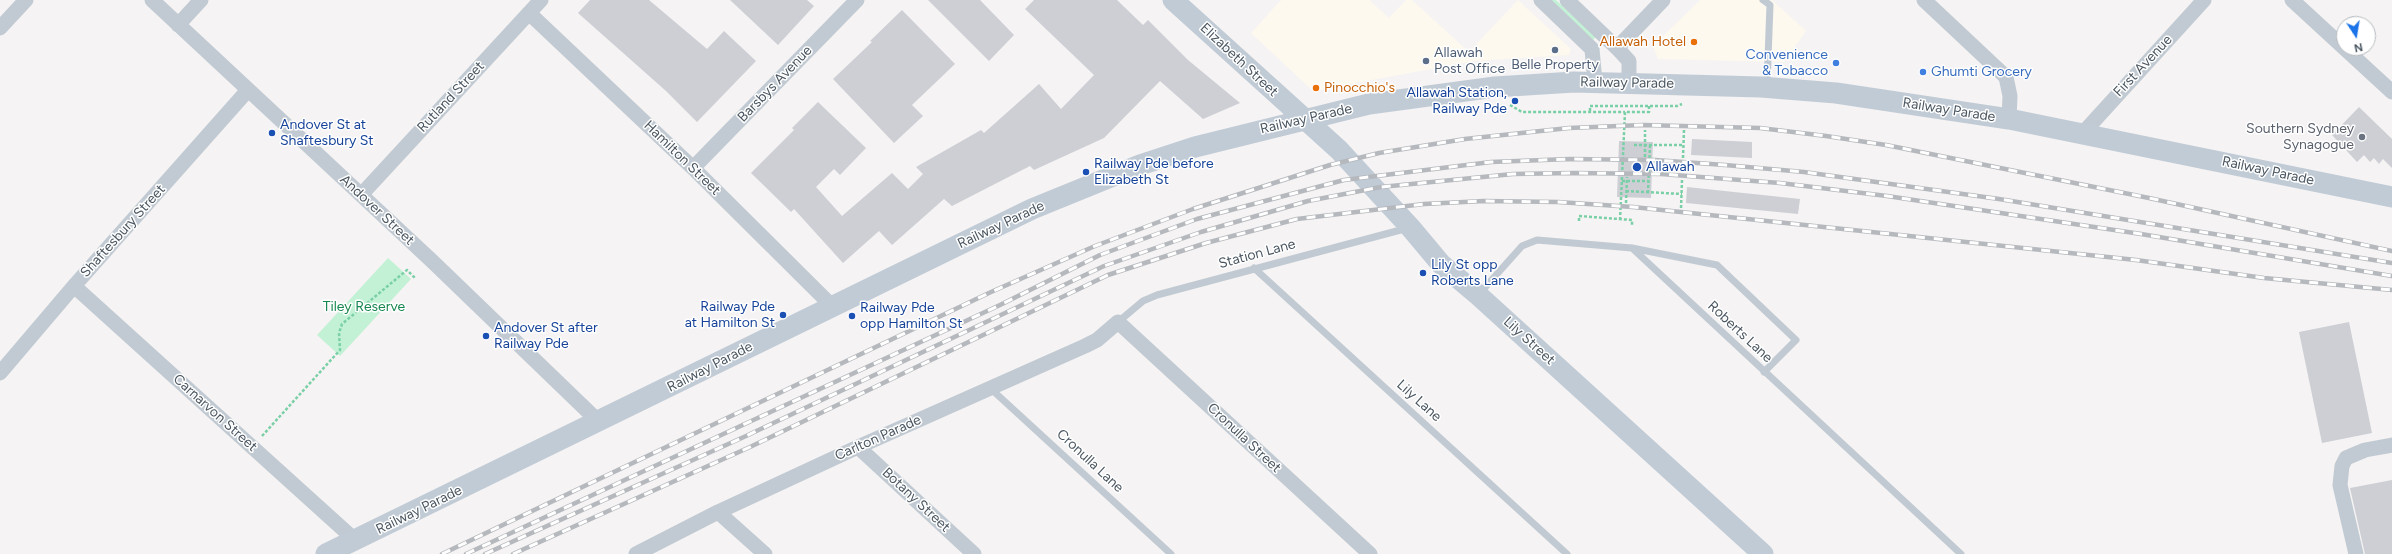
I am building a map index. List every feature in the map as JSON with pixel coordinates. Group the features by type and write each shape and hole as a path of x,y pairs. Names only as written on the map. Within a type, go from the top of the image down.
{"main road":[{"name":"Elizabeth Street","path":"1174,0 1277,96 1306,119"},
{"name":"Railway Parade","path":"326,554 599,422 832,306 1032,209 1140,165 1195,147 1369,104 1433,94 1509,86 1594,82 1767,87 1836,93 2009,119 2392,197"},
{"name":"Lily Street","path":"1306,119 1339,150 1407,224 1441,264 1478,295 1763,554"}],"street":[{"path":"0,28 26,0"},
{"name":"Andover Street","path":"152,0 528,352 599,422"},
{"path":"178,25 201,0"},
{"name":"Rutland Street","path":"361,195 542,0"},
{"name":"Barsbys Avenue","path":"693,168 857,0"},
{"path":"1540,0 1586,43 1594,54 1594,82"},
{"path":"1567,0 1629,61 1628,82"},
{"path":"1594,54 1605,48 1617,48 1663,0"},
{"path":"1924,0 2006,76 2010,96 2009,119"},
{"name":"First Avenue","path":"2083,133 2204,0"},
{"path":"2292,0 2392,92"},
{"name":"Hamilton Street","path":"529,13 693,168 832,306"},
{"name":"Shaftesbury Street","path":"0,373 74,286 248,90"},
{"name":"Carnarvon Street","path":"74,286 355,540"},
{"name":"Carlton Parade","path":"636,554 718,512 858,447 1097,340 1118,322"},
{"name":"Cronulla Street","path":"1118,322 1370,554"},
{"path":"2356,554 2340,485 2342,466 2346,458 2365,450 2392,445"},
{"name":"Botany Street","path":"858,447 974,554"},
{"path":"718,512 765,554"}],"lane":[{"path":"1763,0 1770,5 1767,87"},
{"name":"Station Lane","path":"1118,322 1143,301 1157,295 1407,224"},
{"path":"1478,295 1516,252 1528,242 1546,240 1632,248 1717,265 1796,340 1764,372"},
{"name":"Roberts Lane","path":"1632,248 1961,554"},
{"name":"Lily Lane","path":"1254,268 1567,554"},
{"name":"Cronulla Lane","path":"990,388 1172,554"}],"path":[{"path":"1508,104 1522,112 1649,112 1649,106"},
{"path":"1590,111 1590,106 1677,106 1683,104"},
{"path":"1620,220 1625,112"},
{"path":"1645,130 1645,157"},
{"path":"1683,158 1684,130"},
{"path":"1645,144 1634,145 1683,145"},
{"path":"1648,193 1650,145"},
{"path":"1626,203 1627,177"},
{"path":"1681,208 1682,180"},
{"path":"1622,181 1648,182"},
{"path":"1626,191 1682,194"},
{"path":"1579,221 1579,216 1632,220 1632,225"},
{"path":"252,447 340,350 339,333 342,324 407,270 416,279"}],"shaded area":[{"path":"1281,0 1369,0 1389,18 1406,0 1412,0 1469,52 1518,0 1571,49 1569,55 1474,61 1313,91 1251,33"},
{"path":"1700,0 1772,0 1806,31 1784,62 1658,59 1653,46"}],"green space":[{"path":"1547,0 1556,0 1596,37 1592,41"},
{"name":"Tiley Reserve","path":"388,258 411,279 340,356 317,335"}],"building":[{"path":"590,0 649,0 707,49 724,31 756,61 697,122 666,91 578,13"},
{"path":"730,0 807,0 814,6 778,45"},
{"path":"928,0 980,0 1014,35 989,61"},
{"path":"1034,0 1117,0 1143,25 1148,20 1188,60 1240,103 1203,119 1160,81 1104,138 1034,170 1030,166 952,206 944,199 892,245 879,231 843,263 794,209 791,212 751,173 794,130 792,128 818,102 866,148 840,175 834,169 816,187 842,216 892,173 908,189 923,174 916,167 981,130 984,133 1039,84 1061,109 1094,75 1025,9"},
{"path":"902,10 955,64 912,105 923,116 894,143 833,79 872,42 870,41"},
{"name":"Southern Sydney Synagogue","path":"2359,107 2392,139 2392,168 2383,159 2379,164 2374,158 2370,162 2364,155 2357,162 2332,135"},
{"path":"1692,139 1752,142 1752,158 1691,155"},
{"path":"1619,141 1653,142 1651,198 1617,197"},
{"path":"1687,187 1800,199 1798,214 1686,203"},
{"path":"2349,322 2372,433 2322,443 2299,332"},
{"path":"2392,480 2392,554 2365,554 2350,488"}],"railway":[{"path":"442,554 991,292 1095,246 1193,209 1330,165 1379,153 1465,139 1569,128 1643,125 1760,128 1886,145 2149,198 2392,251"},
{"path":"466,554 1000,305 1100,255 1197,219 1344,180 1491,162 1570,159 1655,160 1725,165 1804,172 1999,199 2392,263"},
{"path":"485,554 746,436 1104,266 1201,232 1308,201 1381,187 1513,174 1574,173 1661,174 1780,183 1887,196 2141,234 2392,276"},
{"path":"513,554 750,447 1108,275 1206,243 1297,219 1424,204 1484,201 1558,202 1633,207 1862,231 2136,260 2264,278 2392,290"}],"place":[{"name":"Allawah Hotel","path":"1694,42"},
{"name":"Belle Property","path":"1555,50"},
{"name":"Allawah Post Office","path":"1426,61"},
{"name":"Convenience & Tobacco","path":"1836,63"},
{"name":"Ghumti Grocery","path":"1923,72"},
{"name":"Pinocchio's","path":"1316,88"},
{"name":"Allawah Station, Railway Pde","path":"1515,101"},
{"name":"Andover St at Shaftesbury St","path":"272,133"},
{"name":"Southern Sydney Synagogue","path":"2362,137"},
{"name":"Allawah","path":"1637,167"},
{"name":"Railway Pde before Elizabeth St","path":"1086,172"},
{"name":"Lily St opp Roberts Lane","path":"1423,273"},
{"name":"Railway Pde at Hamilton St","path":"783,315"},
{"name":"Railway Pde opp Hamilton St","path":"852,316"},
{"name":"Andover St after Railway Pde","path":"486,336"}]}
